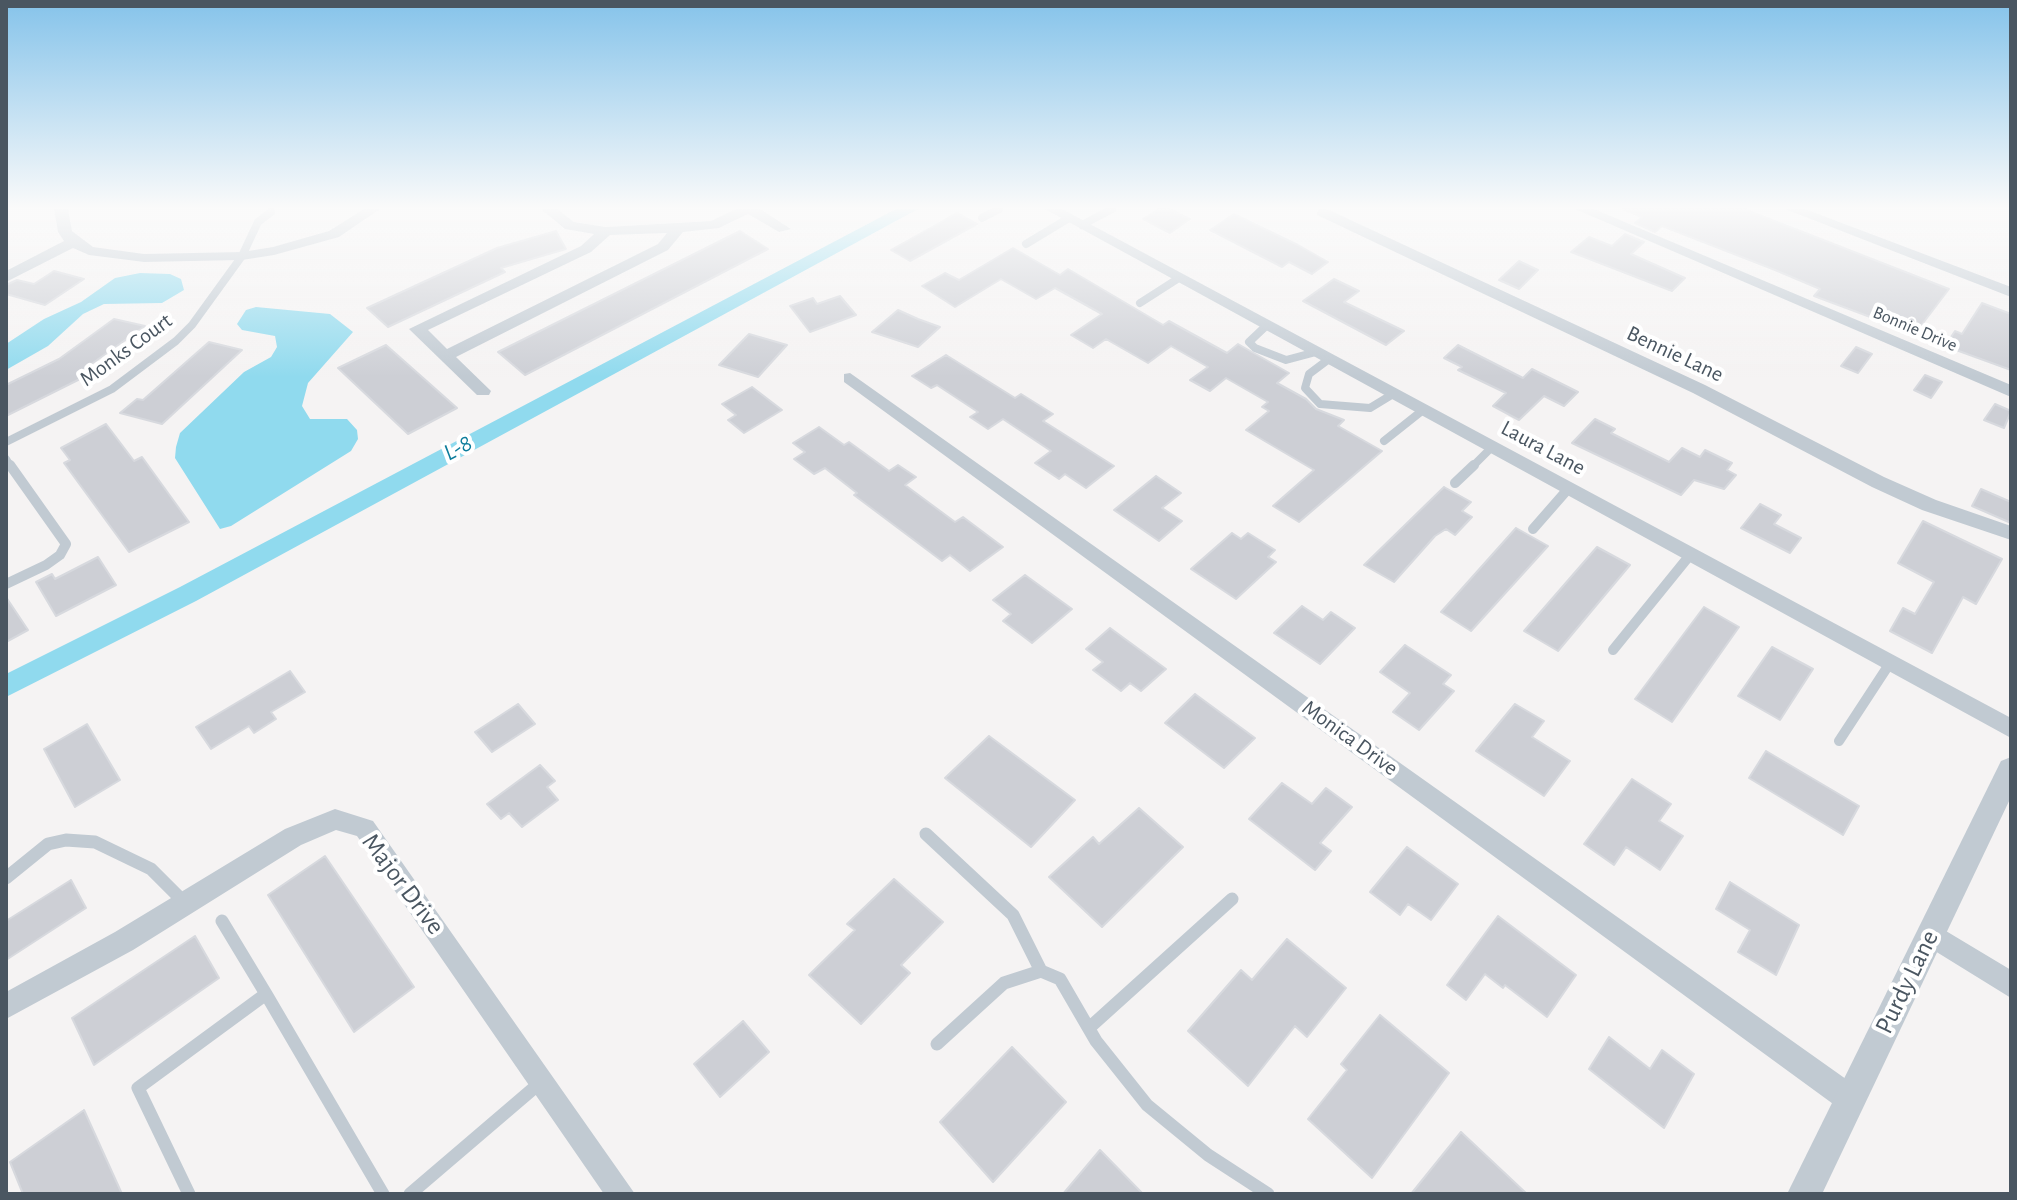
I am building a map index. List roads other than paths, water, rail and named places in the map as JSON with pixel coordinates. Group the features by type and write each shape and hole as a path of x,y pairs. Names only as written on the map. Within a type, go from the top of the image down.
{"street":[{"path":"6,277 29,265"},
{"path":"483,391 417,329 552,265"},
{"path":"445,356 627,265"},
{"name":"Laura Lane","path":"1155,265 2011,729"},
{"name":"Bennie Lane","path":"1435,265 1699,389 1878,482 1929,505 2011,533"},
{"name":"Bonnie Drive","path":"1714,265 2011,391"},
{"path":"1940,265 2011,292"},
{"name":"Monica Drive","path":"850,378 1850,1099"},
{"name":"Purdy Lane","path":"1804,1194 2011,769"},
{"name":"Major Drive","path":"6,1006 293,837 335,819 365,828 621,1194"},
{"path":"1931,934 2011,985"}],"lane":[{"name":"Monks Court","path":"6,442 86,404 147,365 192,325 235,265"},
{"path":"1140,303 1179,278"},
{"path":"1267,325 1249,342 1255,348 1286,360 1323,356"},
{"path":"1323,356 1309,374 1305,388 1320,404 1370,408 1393,394"},
{"path":"1384,441 1423,410"},
{"path":"1455,483 1492,447"},
{"path":"6,459 66,544 60,555 46,565 6,584"},
{"path":"1533,529 1568,489"},
{"path":"1613,650 1690,555"},
{"path":"1839,741 1890,663"},
{"path":"926,834 1013,915 1041,971 1060,979 1089,1028 1128,1084 1147,1105 1208,1155 1268,1194"},
{"path":"6,878 48,844 66,840 95,842 151,869 185,903"},
{"path":"1089,1028 1232,899"},
{"path":"222,921 383,1194"},
{"path":"937,1044 1004,983 1041,971"},
{"path":"189,1194 138,1088 266,994"},
{"path":"410,1194 543,1081"}],"water":[{"path":"140,273 170,274 181,279 184,290 162,303 104,304 83,314 48,346 6,370 6,344 44,319 81,302 115,278"},
{"path":"256,307 330,314 353,332 308,383 302,406 310,419 347,419 357,430 358,439 351,451 231,526 220,529 175,458 176,447 180,433 244,372 271,357 277,347 275,336 242,330 237,324 246,310"}],"waterway":[{"name":"L-8","path":"6,686 188,594 804,265"}]}
